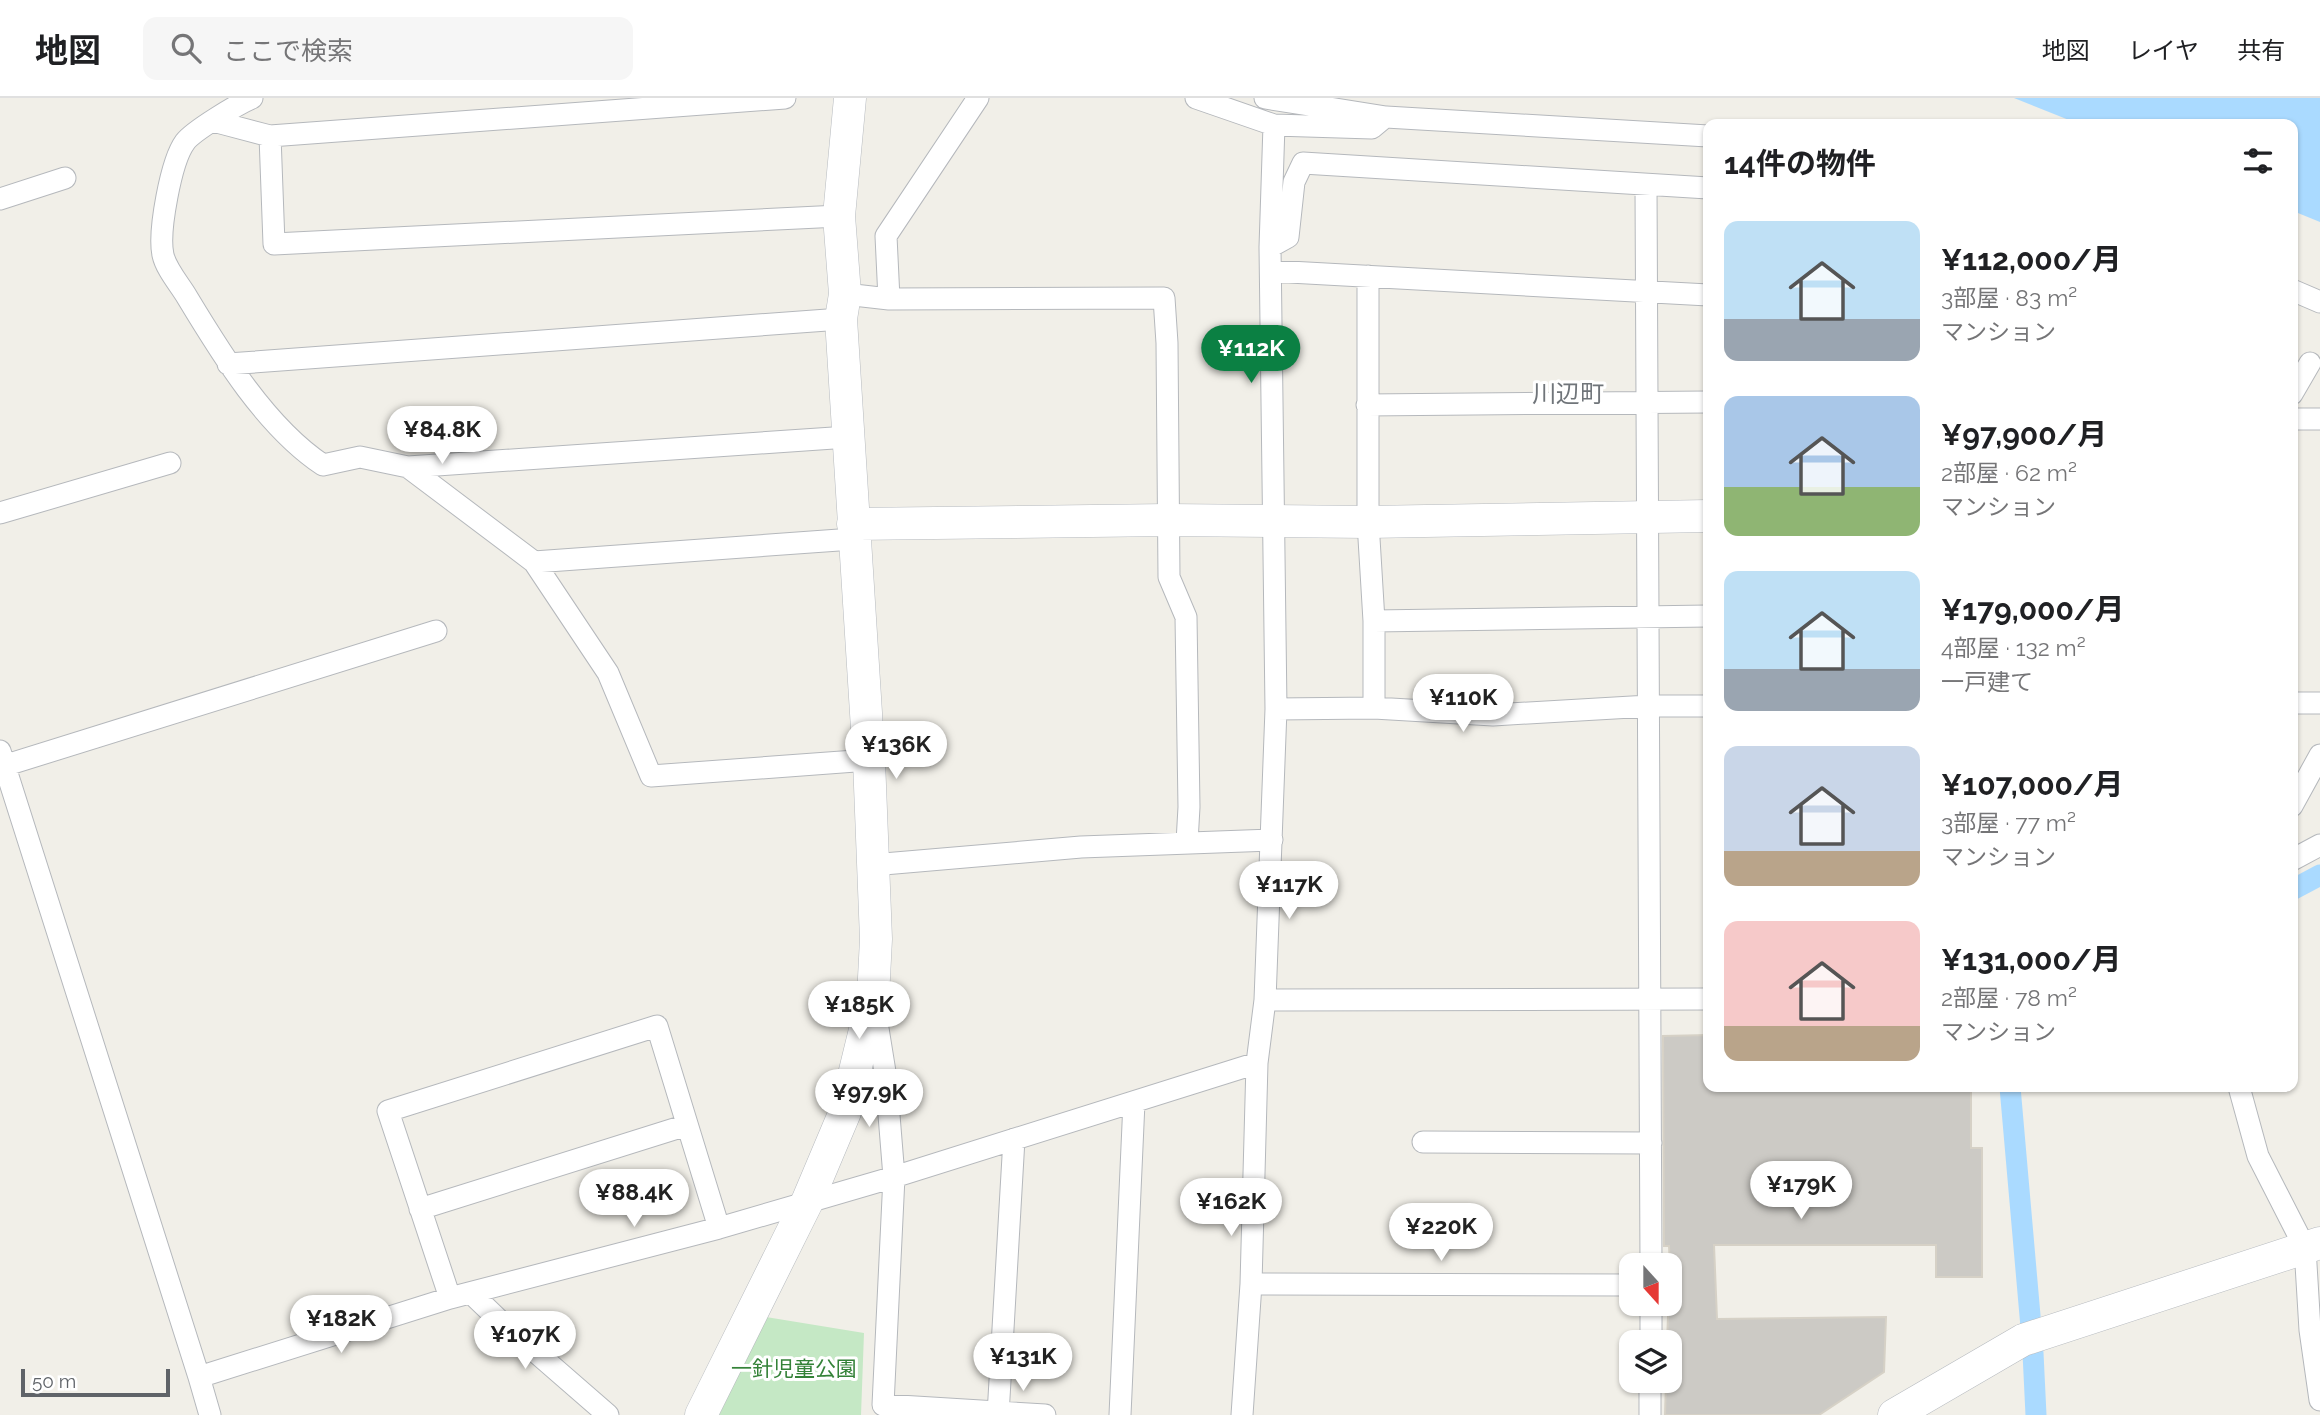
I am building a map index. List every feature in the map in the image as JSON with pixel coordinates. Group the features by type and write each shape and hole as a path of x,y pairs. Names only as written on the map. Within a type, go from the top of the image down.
{"street":[{"path":"251,98 185,142 171,178 164,210 163,256 228,364 271,417 310,456 323,465 360,457 408,467 848,437"},
{"path":"213,121 270,136 785,98"},
{"path":"701,1415 807,1202 845,1112 873,997 876,939 869,760 853,532 839,216 850,98"},
{"path":"889,299 886,236 978,98"},
{"path":"1196,98 1273,125 1372,128 1386,117"},
{"path":"1265,98 1386,117 1703,136"},
{"path":"1242,1415 1251,1284 1257,1063 1265,1000 1276,709 1270,247 1273,125"},
{"path":"270,136 274,244 839,216"},
{"path":"1270,247 1288,237 1294,182 1303,163 1703,188"},
{"path":"0,198 65,178"},
{"path":"1646,186 1651,1253"},
{"path":"1271,271 1703,295"},
{"path":"1368,276 1368,522 1374,621 1374,708"},
{"path":"2298,293 2320,302"},
{"path":"228,364 843,306 889,299 1164,298 1167,343 1169,577 1186,617 1189,807 1187,842"},
{"path":"2298,381 2307,361"},
{"path":"1367,405 1703,402"},
{"path":"2298,419 2320,419"},
{"path":"0,513 170,463"},
{"path":"408,467 534,562 608,673 651,776 869,760"},
{"path":"534,562 853,532 1167,520 1368,522 1703,516"},
{"path":"1374,621 1703,616"},
{"path":"210,1415 2,761 436,631"},
{"path":"2298,703 2320,703"},
{"path":"1276,709 1374,708 1493,715 1649,706 1703,706"},
{"path":"2298,795 2320,755"},
{"path":"872,865 1081,847 1272,840"},
{"path":"2298,857 2320,845"},
{"path":"873,997 886,1078 894,1177 883,1405 1045,1415"},
{"path":"1265,1000 1703,999"},
{"path":"450,1298 388,1111 657,1026 719,1228"},
{"path":"200,1377 450,1298 719,1228 894,1177 1257,1063"},
{"path":"2240,1092 2258,1156 2312,1245 2310,1330 2320,1400"},
{"path":"1120,1415 1134,1102"},
{"path":"420,1209 687,1125"},
{"path":"998,1414 1013,1139"},
{"path":"1423,1142 1651,1143"},
{"path":"1894,1415 2023,1340 2312,1245"},
{"path":"1251,1284 1619,1285"},
{"path":"472,1294 608,1415"},
{"path":"1650,1393 1650,1415"}],"green space":[{"name":"一針児童公園","path":"766,1317 864,1333 861,1415 719,1415"}],"water":[{"path":"2014,98 2320,98 2320,222 2298,213 2298,119 2066,119"}],"building":[{"path":"1703,1035 1703,1092 1971,1092 1971,1148 1982,1148 1982,1277 1936,1277 1936,1245 1714,1245 1717,1319 1886,1317 1884,1372 1819,1415 1665,1415 1666,1393 1682,1393 1682,1330 1667,1330 1668,1316 1682,1316 1682,1253 1669,1253 1669,1246 1664,1246 1663,1036"}],"waterway":[{"path":"2298,887 2320,875"},
{"path":"2010,1092 2031,1327"},
{"path":"2033,1353 2036,1415"}],"district":[{"name":"川辺町","path":"1568,393"}]}
